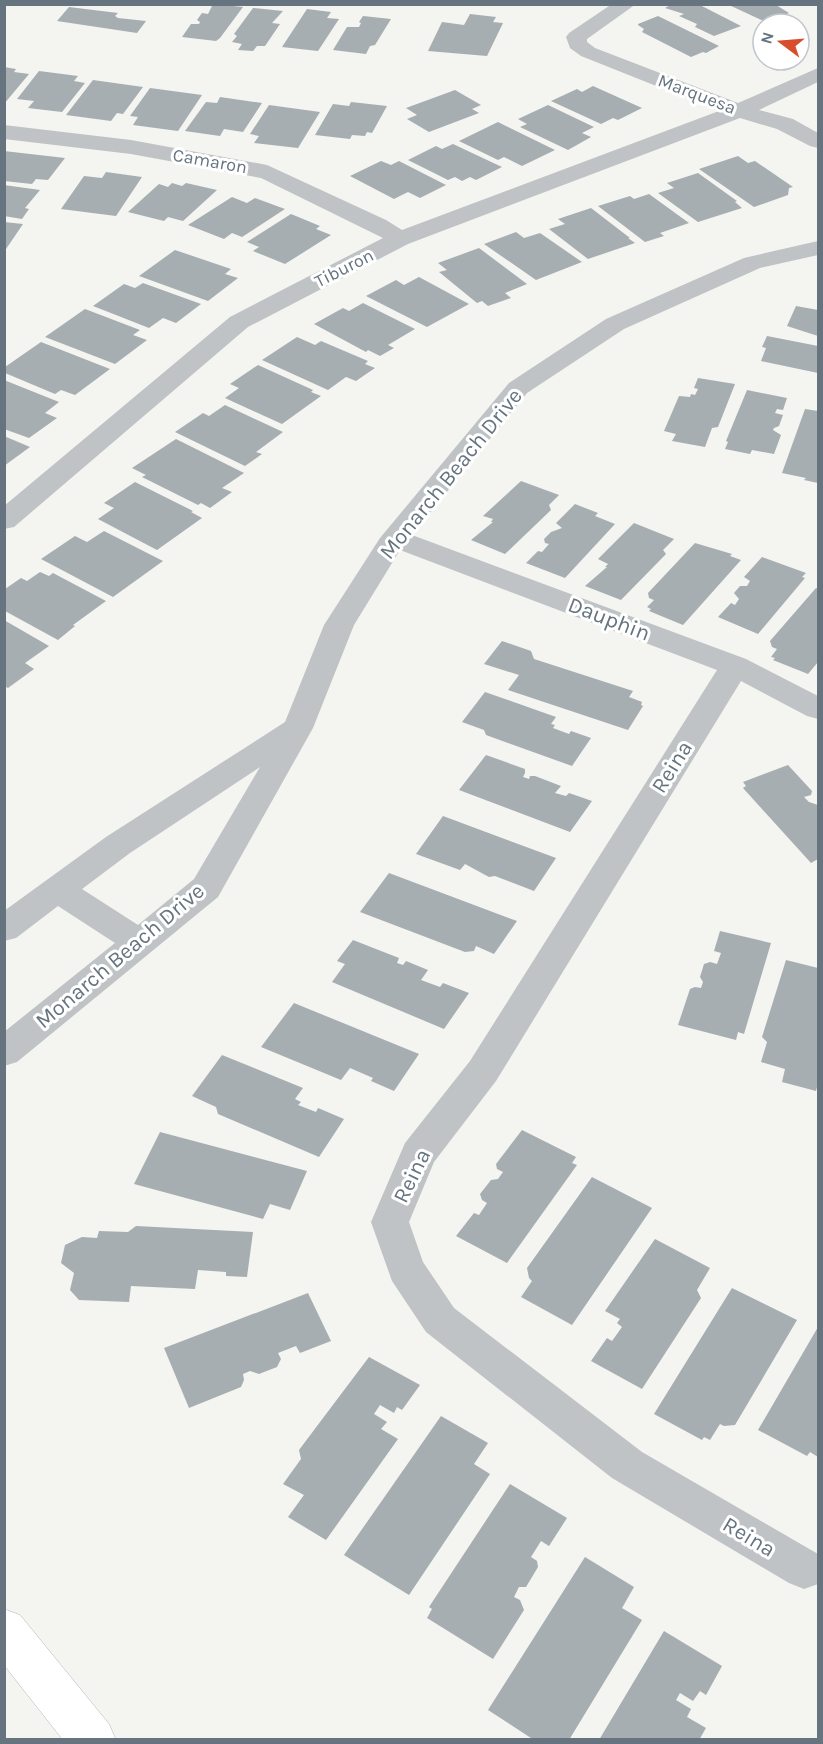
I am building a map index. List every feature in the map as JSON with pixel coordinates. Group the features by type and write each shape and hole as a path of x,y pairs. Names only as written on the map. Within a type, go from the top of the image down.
{"main road":[{"path":"4,1630 93,1740"}],"street":[{"name":"Marquesa","path":"626,4 576,37 577,44 588,52 739,111 785,124 819,141"},
{"name":"Tiburon","path":"4,521 239,322 400,239 739,111 819,74"},
{"name":"Camaron","path":"4,132 131,147 267,172 378,225 400,239"},
{"name":"Monarch Beach Drive","path":"4,1052 206,888 298,728 339,625 394,538 518,388 615,324 752,263 819,248"},
{"name":"Dauphin","path":"394,538 735,666 819,709"},
{"name":"Reina","path":"735,666 483,1071 418,1154 390,1222 406,1269 440,1320 627,1465 804,1569"},
{"path":"4,929 118,844 298,728"},
{"path":"58,890 139,942"}],"building":[{"path":"213,4 243,7 216,41 182,37 191,24 199,24 197,20 202,13 208,14"},
{"path":"672,4 698,4 741,26 714,36 695,27 697,24 679,16 684,14 665,8"},
{"path":"729,5 776,5 787,12 751,12 751,15"},
{"path":"69,7 118,13 115,16 118,18 146,21 137,33 57,21"},
{"path":"253,8 283,11 272,23 280,24 265,46 257,46 253,51 238,50 242,44 232,42 237,36 234,34"},
{"path":"307,9 331,12 327,18 339,19 318,51 282,47"},
{"path":"470,14 496,17 493,22 503,23 487,56 428,51 442,22 464,25"},
{"path":"363,16 391,19 375,45 370,46 366,54 333,50 347,27 359,27"},
{"path":"658,16 719,46 691,57 642,32 644,29 638,24"},
{"path":"4,67 16,69 14,72 29,74 4,104"},
{"path":"39,71 78,76 74,81 85,83 62,112 28,108 34,101 17,99"},
{"path":"93,80 143,87 123,114 117,113 111,121 66,115"},
{"path":"593,86 642,108 618,120 613,118 601,124 551,101 577,89 582,92"},
{"path":"150,88 202,95 178,131 133,125 138,117 130,116"},
{"path":"455,90 481,105 472,109 479,113 429,132 407,119 417,115 406,108"},
{"path":"220,97 262,103 243,132 224,129 220,136 185,131 206,102 217,103"},
{"path":"351,102 387,106 372,133 367,132 365,136 352,135 350,139 315,135 333,104 349,106"},
{"path":"269,105 320,112 298,148 254,143 259,136 250,134"},
{"path":"548,105 594,127 582,133 591,137 568,150 520,127 527,124 518,119"},
{"path":"498,122 555,150 522,166 504,157 498,160 459,141"},
{"path":"453,144 502,167 476,180 470,177 462,181 455,177 448,180 408,160 436,146 442,149"},
{"path":"4,151 65,158 48,180 36,179 32,184 4,181"},
{"path":"738,156 748,163 755,161 793,187 789,188 788,195 754,207 699,169"},
{"path":"381,161 391,165 399,161 446,185 420,198 408,192 394,199 350,176"},
{"path":"106,172 142,177 116,216 61,209 84,176 102,178"},
{"path":"698,173 737,201 735,202 742,208 698,222 658,193 674,188 667,183"},
{"path":"172,183 182,186 186,183 217,190 183,221 168,217 164,221 128,212 159,184 168,187"},
{"path":"4,185 40,190 25,208 29,209 22,219 4,216"},
{"path":"649,194 689,223 660,233 664,236 645,242 598,206 630,196 634,199"},
{"path":"232,197 247,203 255,198 285,209 242,237 232,233 224,239 188,225"},
{"path":"591,208 635,243 588,259 549,229 565,224 558,219"},
{"path":"291,214 320,226 316,229 331,235 285,264 253,251 259,247 247,242"},
{"path":"4,222 23,224 4,252"},
{"path":"516,232 524,238 540,233 582,262 536,280 484,244"},
{"path":"479,248 527,284 505,293 511,298 488,306 482,301 477,303 439,272 447,270 438,263"},
{"path":"175,250 231,269 225,274 238,278 208,301 139,276"},
{"path":"419,277 469,304 427,327 366,296 396,280 404,285"},
{"path":"143,283 201,304 176,323 163,318 149,328 93,306 124,284 135,288"},
{"path":"363,303 415,329 388,345 394,348 380,356 368,350 366,352 314,324 343,308 349,311"},
{"path":"796,306 818,310 818,336 787,326"},
{"path":"85,309 140,330 133,335 147,340 115,364 45,337"},
{"path":"767,336 818,346 818,373 761,361 766,348 762,347"},
{"path":"297,337 315,345 321,341 368,361 365,364 375,368 356,381 346,377 328,390 262,360"},
{"path":"41,342 110,369 75,395 61,390 55,394 5,373 5,367"},
{"path":"258,365 313,390 311,392 321,396 282,424 225,398 239,388 230,384"},
{"path":"698,378 735,384 718,427 712,428 705,447 672,441 676,434 664,431 679,396 695,395 698,389 694,388"},
{"path":"4,380 59,402 45,413 57,418 29,438 4,429"},
{"path":"747,390 787,398 783,410 777,409 775,413 783,415 779,426 773,430 781,435 774,454 752,450 750,454 725,449 728,442 726,441"},
{"path":"225,405 283,432 256,452 262,454 245,466 175,432 203,413 209,416"},
{"path":"805,409 818,411 818,483 782,473"},
{"path":"4,436 30,447 4,466"},
{"path":"176,439 244,473 222,488 232,492 210,508 201,503 198,505 142,477 146,475 132,468"},
{"path":"521,481 559,495 549,505 551,510 505,554 471,540 493,522 491,522 493,519 483,516"},
{"path":"135,482 193,511 191,512 202,518 157,550 98,519 114,508 104,503"},
{"path":"575,504 598,513 595,516 615,524 565,578 526,563 549,544 545,543 544,539 551,532 562,528 556,523"},
{"path":"634,523 674,539 663,550 666,554 621,600 585,586 607,567 605,567 608,564 598,559"},
{"path":"104,531 163,561 113,597 41,559 75,536 87,542"},
{"path":"695,543 732,554 730,556 741,560 683,625 649,611 651,609 647,607 654,600 649,598 648,593"},
{"path":"762,557 806,573 802,577 805,578 758,634 718,617 731,603 735,605 739,599 734,593 740,586 747,586 750,581 744,577"},
{"path":"40,572 49,576 53,573 106,601 73,625 75,626 58,640 5,611 5,589 21,578 27,581"},
{"path":"816,588 818,589 818,662 808,674 773,660 775,658 771,657 777,649 772,647 770,641"},
{"path":"4,620 49,646 25,663 34,669 8,688 4,686"},
{"path":"502,641 531,651 534,659 633,691 629,697 642,702 643,706 628,730 508,690 519,675 484,664"},
{"path":"485,692 556,717 551,724 555,725 553,728 591,738 572,766 486,735 484,730 462,722"},
{"path":"486,755 525,769 523,777 529,779 530,776 535,776 561,786 555,793 566,796 569,793 592,801 570,832 459,790"},
{"path":"788,765 812,791 811,795 804,797 809,802 818,805 818,859 811,863 743,788 746,786 743,782"},
{"path":"443,816 556,858 534,891 495,876 489,877 465,864 460,870 416,854"},
{"path":"389,873 517,921 494,954 476,946 474,951 465,952 360,912"},
{"path":"720,931 771,943 744,1034 738,1032 736,1040 678,1025 690,989 701,988 703,982 700,977 704,964 710,962 717,964 721,953 714,951"},
{"path":"353,940 399,958 397,963 403,965 406,961 428,970 421,980 440,987 443,983 469,993 444,1029 332,982 345,964 337,961"},
{"path":"786,960 818,968 818,1083 816,1091 782,1082 785,1069 761,1062 767,1042 762,1037"},
{"path":"294,1003 419,1054 394,1091 350,1068 341,1080 261,1047"},
{"path":"222,1055 303,1088 295,1099 301,1102 298,1105 316,1112 318,1108 344,1119 319,1157 218,1114 216,1107 192,1096"},
{"path":"522,1130 576,1157 572,1163 577,1165 507,1263 456,1236 474,1213 479,1215 487,1203 482,1200 480,1194 491,1180 498,1179 503,1172 497,1169 496,1164"},
{"path":"160,1132 307,1171 290,1210 270,1204 263,1219 134,1184"},
{"path":"592,1177 652,1208 572,1325 521,1297 532,1281 527,1268"},
{"path":"136,1226 253,1232 247,1277 226,1276 226,1272 198,1270 195,1289 131,1286 129,1302 79,1300 70,1290 74,1273 61,1263 65,1245 82,1237 97,1238 99,1231 128,1232"},
{"path":"655,1239 710,1268 697,1290 701,1298 642,1389 591,1361 607,1338 612,1341 622,1327 617,1323 620,1319 605,1311"},
{"path":"732,1288 797,1320 735,1425 720,1424 710,1440 704,1437 702,1440 654,1414"},
{"path":"308,1293 331,1341 300,1353 296,1346 278,1353 281,1359 277,1367 259,1374 250,1371 243,1374 244,1380 241,1387 189,1408 164,1348"},
{"path":"818,1327 818,1457 810,1452 807,1456 758,1430"},
{"path":"369,1357 420,1385 402,1410 397,1407 394,1413 380,1405 374,1414 387,1422 381,1429 398,1439 326,1540 288,1517 304,1495 283,1484 301,1459 299,1450"},
{"path":"441,1416 488,1443 474,1464 490,1474 409,1595 344,1555"},
{"path":"510,1484 567,1518 549,1546 541,1541 531,1557 537,1561 538,1567 526,1587 519,1587 514,1597 520,1600 524,1610 493,1659 427,1618 432,1609 429,1607"},
{"path":"585,1557 634,1587 622,1608 642,1620 569,1740 534,1740 488,1710"},
{"path":"664,1631 722,1666 706,1695 700,1691 693,1701 680,1693 676,1700 691,1709 687,1717 706,1728 699,1740 599,1740"}]}
